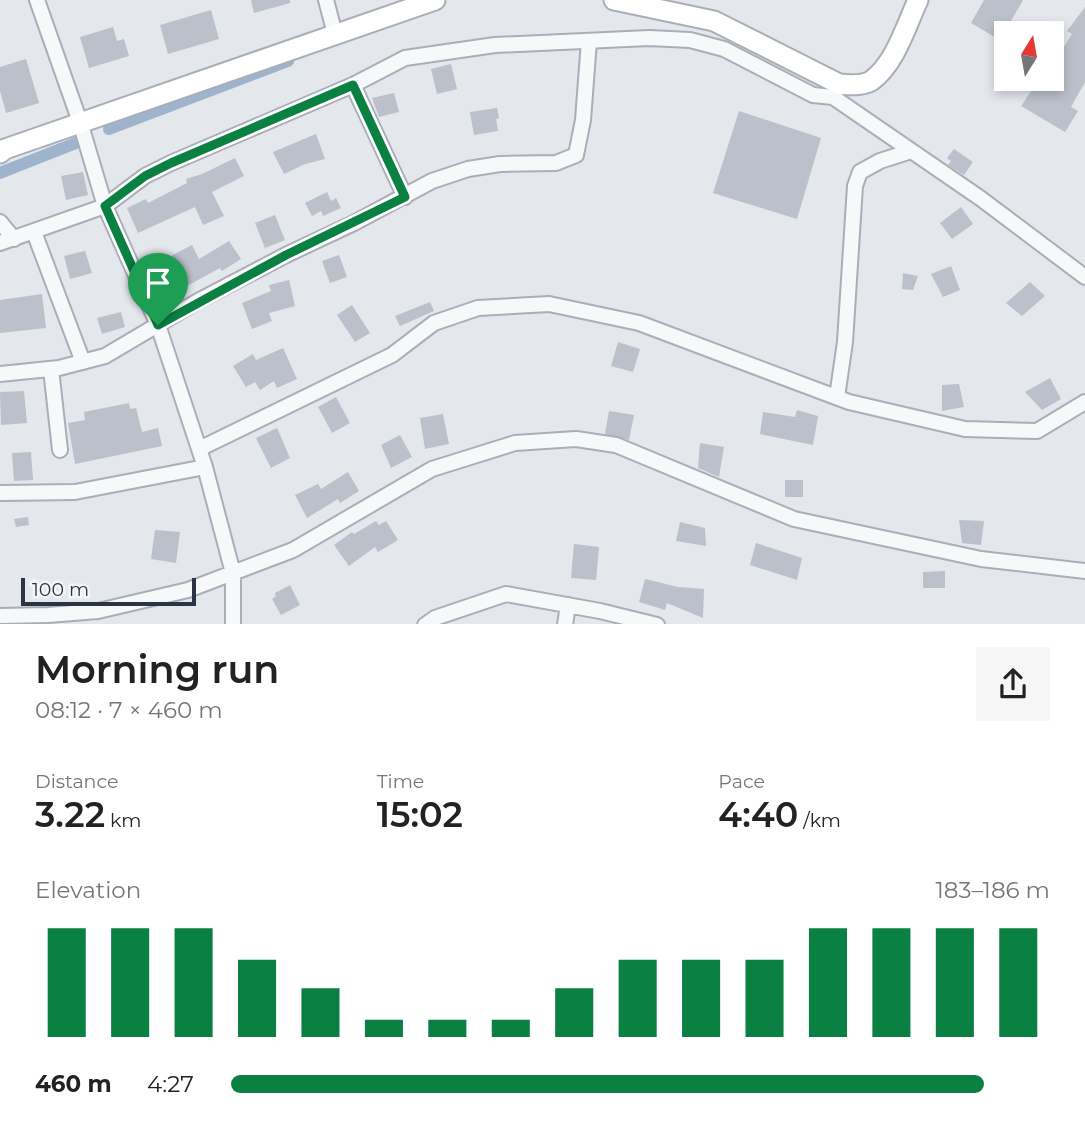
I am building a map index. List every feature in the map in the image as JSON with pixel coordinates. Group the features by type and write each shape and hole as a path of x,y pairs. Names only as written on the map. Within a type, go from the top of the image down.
{"street":[{"path":"37,0 80,122 105,206 158,325 205,467 233,573 233,624"},
{"path":"326,0 335,34"},
{"path":"0,153 80,122 435,0"},
{"path":"614,0 714,21 836,90 911,151 980,198 1085,277"},
{"path":"0,222 7,241 105,206 145,176 171,163 353,85 405,58 495,46 649,38 690,40 724,49 813,95 870,82 890,60 918,0"},
{"path":"0,374 51,369 105,356 286,255 432,181 468,169 500,164 556,163 576,155 583,120 589,41"},
{"path":"353,85 405,197"},
{"path":"837,397 845,342 855,186 860,172 880,161 911,151"},
{"path":"33,232 83,362"},
{"path":"199,449 392,355 434,323 478,308 549,304 639,323 849,402 965,429 1037,431 1085,402"},
{"path":"51,369 60,450"},
{"path":"0,616 98,611 188,590 293,550 432,469 515,443 576,439 616,445 794,519 981,559 1085,571"},
{"path":"0,493 75,492 205,467"},
{"path":"426,624 435,618 506,594 653,624"},
{"path":"565,624 568,605"}],"building":[{"path":"251,0 290,0 290,3 254,13"},
{"path":"984,0 1023,0 1011,21 994,21 994,36 971,23"},
{"path":"1085,7 1085,82 1071,107 1078,111 1065,132 1021,106 1031,91 1064,91 1064,47 1072,34 1067,31"},
{"path":"211,10 219,39 168,54 160,25"},
{"path":"113,27 117,41 124,39 129,56 89,68 80,37"},
{"path":"26,59 39,103 6,113 0,91 0,67"},
{"path":"451,64 457,89 437,94 431,69"},
{"path":"394,93 399,112 379,117 372,98"},
{"path":"497,108 498,131 474,135 470,112"},
{"path":"739,111 821,138 797,219 713,193"},
{"path":"316,134 325,159 305,164 284,174 273,152"},
{"path":"954,149 973,162 964,175 948,165 951,161 947,158"},
{"path":"235,158 244,176 212,192 224,216 203,225 195,207 138,233 127,208 146,199 148,203 187,183 186,179"},
{"path":"83,172 88,195 66,200 61,176"},
{"path":"327,192 331,201 336,198 341,208 323,216 321,211 312,216 305,203"},
{"path":"961,207 973,224 952,239 940,223"},
{"path":"275,215 285,240 265,248 255,223"},
{"path":"229,241 241,259 222,271 220,268 187,286 183,278 154,284 150,266 173,261 171,256 192,245 199,259"},
{"path":"85,251 92,273 70,279 64,256"},
{"path":"339,255 347,277 330,283 322,261"},
{"path":"951,266 960,290 943,297 931,274"},
{"path":"903,273 918,276 913,290 902,289"},
{"path":"289,280 295,306 269,313 272,321 252,329 242,303 271,291 269,285"},
{"path":"1030,282 1045,296 1022,316 1006,303"},
{"path":"42,294 46,328 0,333 0,300"},
{"path":"430,302 434,311 400,326 395,316"},
{"path":"352,305 370,333 355,342 337,315"},
{"path":"121,312 125,327 102,334 97,318"},
{"path":"618,342 640,349 633,372 611,366"},
{"path":"283,348 297,379 277,388 274,381 260,390 255,382 246,387 233,366 253,354 256,360"},
{"path":"1050,378 1061,399 1042,410 1025,392"},
{"path":"959,384 964,407 942,411 942,385"},
{"path":"24,391 27,423 1,425 0,392"},
{"path":"336,397 350,423 332,433 318,407"},
{"path":"129,403 130,409 136,408 142,432 158,428 162,446 75,464 68,423 85,420 84,412"},
{"path":"797,410 818,416 813,445 760,434 763,412 795,417"},
{"path":"609,411 634,415 629,440 605,434"},
{"path":"443,414 449,444 425,449 420,418"},
{"path":"277,428 290,458 271,468 256,438"},
{"path":"400,435 412,457 391,468 381,445"},
{"path":"700,443 724,447 719,477 698,468"},
{"path":"31,452 33,480 14,481 12,453"},
{"path":"348,472 359,491 340,503 338,499 307,518 295,495 318,484 321,489"},
{"path":"785,480 803,480 803,497 785,497"},
{"path":"28,517 29,525 16,527 14,519"},
{"path":"959,520 984,521 981,545 962,543"},
{"path":"376,521 379,525 386,521 398,540 378,552 375,547 349,566 334,545 352,532 354,534"},
{"path":"680,522 705,528 706,546 676,541"},
{"path":"155,530 180,532 176,563 151,559"},
{"path":"756,543 802,558 797,580 750,565"},
{"path":"574,544 599,547 596,580 571,578"},
{"path":"945,571 945,588 923,588 923,572"},
{"path":"645,579 678,587 704,589 703,618 667,603 665,610 639,602"},
{"path":"290,585 300,605 281,615 272,599 276,596 275,593"}],"waterway":[{"path":"109,129 288,61"},
{"path":"0,173 81,141"}],"route":[{"path":"353,85 405,197 286,255 158,325 105,206 145,176 171,163 353,85"}]}
